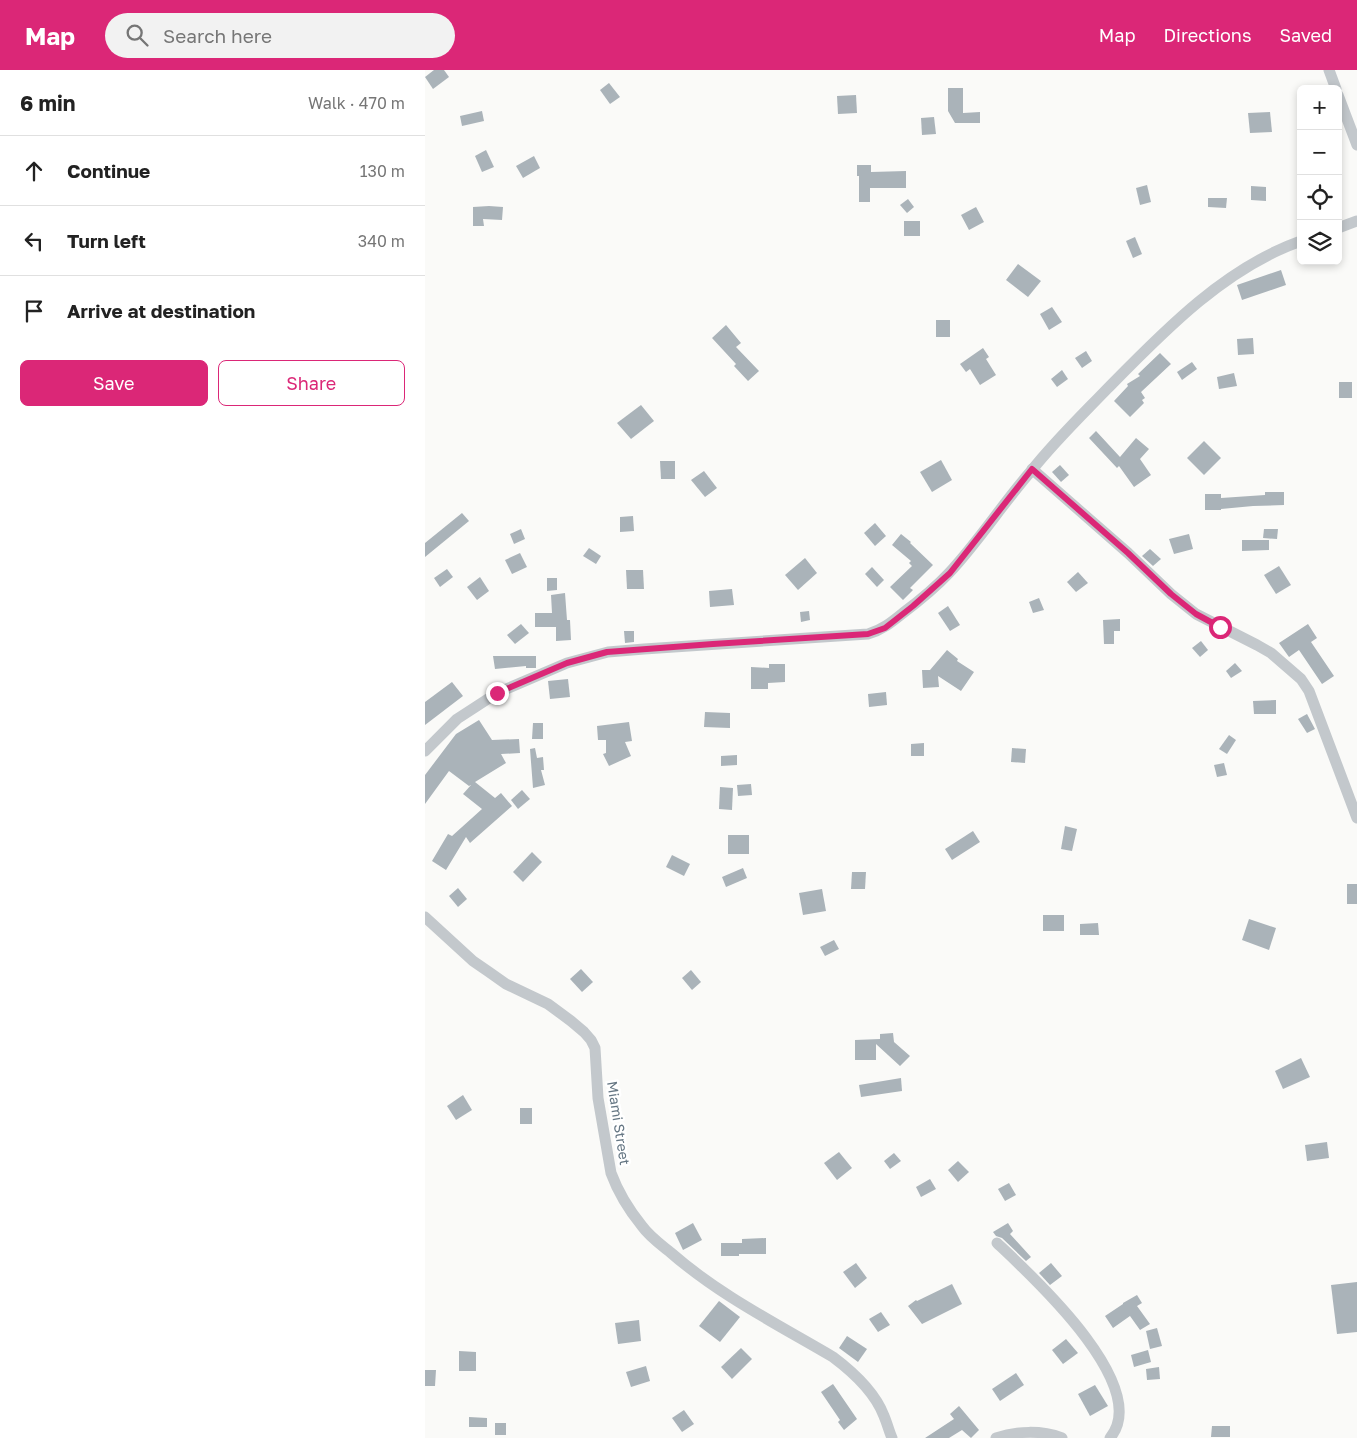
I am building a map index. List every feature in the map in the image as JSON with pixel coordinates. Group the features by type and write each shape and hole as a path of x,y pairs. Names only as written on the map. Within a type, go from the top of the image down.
{"street":[{"path":"1329,70 1335,85"},
{"path":"1342,105 1357,145"},
{"path":"1342,227 1357,221"},
{"path":"425,751 457,719 497,693 585,657 607,652 868,634 885,628 950,573 1032,469 1063,434 1132,364 1195,305 1224,282 1250,266 1270,254 1297,243"},
{"path":"1032,469 1128,553 1171,594 1196,614 1271,653 1301,679 1312,700 1357,818"},
{"name":"Miami Street","path":"425,917 489,972 506,984 548,1004 578,1027 591,1040 595,1048 598,1098 611,1173 623,1198 643,1227 703,1279 738,1302 833,1357 847,1368 873,1395 884,1414 892,1438"},
{"path":"997,1243 1060,1305 1093,1346 1119,1399 1119,1420 1110,1438"},
{"path":"996,1438 1029,1432 1053,1434 1062,1438"}],"building":[{"path":"434,70 444,70 449,77 433,89 425,77"},
{"path":"609,83 620,97 610,104 600,90"},
{"path":"948,88 963,88 963,113 980,112 980,123 955,123 948,111"},
{"path":"856,95 857,113 838,114 837,96"},
{"path":"482,111 484,121 462,126 460,116"},
{"path":"1270,112 1272,132 1250,133 1248,113"},
{"path":"934,117 936,134 922,135 921,118"},
{"path":"486,150 494,167 482,172 475,156"},
{"path":"534,156 540,168 523,178 516,166"},
{"path":"857,165 871,165 871,172 906,171 906,188 870,188 870,202 859,202"},
{"path":"1147,185 1151,202 1140,205 1136,188"},
{"path":"1251,186 1266,187 1266,201 1251,200"},
{"path":"1208,198 1227,198 1226,208 1208,207"},
{"path":"908,199 914,207 907,213 900,205"},
{"path":"473,207 503,207 502,220 483,219 484,226 473,226"},
{"path":"976,207 984,222 969,230 961,215"},
{"path":"904,221 920,221 920,236 904,236"},
{"path":"1135,237 1142,254 1133,258 1126,241"},
{"path":"1018,264 1041,281 1028,297 1006,280"},
{"path":"1281,270 1286,285 1242,300 1237,285"},
{"path":"1052,307 1062,322 1049,330 1040,314"},
{"path":"936,320 950,320 950,337 936,337"},
{"path":"726,325 741,343 736,347 759,371 748,381 734,366 736,364 712,338"},
{"path":"1253,338 1254,354 1238,355 1237,339"},
{"path":"983,348 989,357 986,359 996,375 980,385 970,369 966,372 960,364"},
{"path":"1086,351 1092,361 1082,368 1075,358"},
{"path":"1160,353 1171,364 1141,392 1145,398 1142,400 1144,403 1130,417 1114,401 1128,386 1127,384 1140,376 1138,374"},
{"path":"1192,362 1197,369 1182,380 1177,372"},
{"path":"1062,370 1068,379 1057,387 1051,379"},
{"path":"1234,373 1237,386 1219,389 1217,377"},
{"path":"1339,382 1352,382 1352,398 1339,398"},
{"path":"641,405 654,421 631,439 617,423"},
{"path":"1096,431 1120,457 1136,438 1149,449 1140,459 1151,475 1134,487 1119,466 1117,468 1089,438"},
{"path":"1204,441 1221,458 1204,475 1187,458"},
{"path":"941,460 952,480 932,492 920,472"},
{"path":"660,461 675,461 675,479 661,479"},
{"path":"1060,465 1069,475 1061,482 1052,472"},
{"path":"704,471 717,488 705,497 691,480"},
{"path":"1265,492 1284,492 1284,505 1205,510 1205,494 1221,494 1221,498 1265,495"},
{"path":"462,513 469,521 425,557 425,543"},
{"path":"633,516 634,531 620,532 620,517"},
{"path":"875,523 886,536 875,546 864,533"},
{"path":"521,529 525,539 514,544 510,534"},
{"path":"1264,529 1278,529 1277,539 1263,538"},
{"path":"901,534 933,565 910,588 913,590 903,600 890,587 912,566 909,563 911,561 892,545"},
{"path":"1189,534 1193,549 1174,554 1169,539"},
{"path":"1242,540 1269,540 1269,550 1242,551"},
{"path":"589,548 601,556 596,564 583,556"},
{"path":"1150,549 1161,559 1153,566 1142,556"},
{"path":"520,553 527,567 512,574 505,560"},
{"path":"805,558 817,573 798,590 785,575"},
{"path":"1279,566 1291,585 1276,594 1264,575"},
{"path":"872,567 884,580 877,587 865,574"},
{"path":"447,569 453,577 440,587 434,578"},
{"path":"626,570 643,570 644,589 627,589"},
{"path":"1078,572 1088,583 1076,592 1067,582"},
{"path":"480,577 489,591 477,600 467,587"},
{"path":"547,578 557,578 557,590 547,591"},
{"path":"732,589 734,605 710,607 709,591"},
{"path":"565,593 567,620 570,620 571,640 556,641 556,627 535,627 535,613 552,613 551,595"},
{"path":"1039,598 1044,610 1033,613 1029,602"},
{"path":"948,606 960,625 950,631 938,613"},
{"path":"809,611 810,620 801,622 800,612"},
{"path":"1120,619 1120,631 1114,631 1114,644 1104,644 1103,620"},
{"path":"521,624 529,633 515,644 507,635"},
{"path":"1308,624 1317,638 1311,642 1334,676 1322,684 1299,650 1289,657 1279,643"},
{"path":"624,631 634,631 634,642 625,643"},
{"path":"1201,641 1208,650 1200,657 1192,648"},
{"path":"947,650 958,659 957,661 974,672 961,691 938,676 939,687 923,688 922,670 930,670"},
{"path":"493,656 536,656 536,668 526,668 526,666 495,669"},
{"path":"1235,663 1242,671 1231,678 1226,671"},
{"path":"769,664 785,664 785,682 768,683 768,689 751,689 751,667 769,668"},
{"path":"568,679 570,697 550,699 548,681"},
{"path":"452,682 463,696 425,725 425,702"},
{"path":"886,692 887,705 869,707 868,694"},
{"path":"1276,700 1276,714 1254,714 1253,701"},
{"path":"705,712 730,713 730,728 704,727"},
{"path":"1307,714 1315,729 1307,733 1298,719"},
{"path":"479,720 492,740 519,739 520,753 501,754 506,763 475,782 495,798 501,793 512,806 470,843 466,837 446,870 432,861 448,834 452,836 482,809 463,794 471,785 469,786 449,771 425,804 425,775 456,734"},
{"path":"629,722 632,741 625,742 631,756 609,766 603,754 606,753 606,740 598,740 597,726"},
{"path":"533,723 543,723 543,739 532,739"},
{"path":"1229,735 1236,740 1227,754 1219,749"},
{"path":"924,743 924,756 911,756 911,744"},
{"path":"535,748 537,758 543,757 544,770 541,770 545,785 533,788 530,749"},
{"path":"1012,748 1026,749 1025,763 1011,762"},
{"path":"737,755 737,765 721,766 721,756"},
{"path":"1224,763 1227,775 1217,777 1214,765"},
{"path":"751,784 752,795 738,796 737,785"},
{"path":"720,787 733,788 732,810 719,809"},
{"path":"522,790 530,799 518,809 511,800"},
{"path":"1065,826 1077,829 1072,851 1061,849"},
{"path":"973,831 980,842 952,860 945,849"},
{"path":"728,835 749,835 749,854 728,854"},
{"path":"532,852 542,862 523,882 513,872"},
{"path":"672,855 690,864 684,876 666,867"},
{"path":"743,868 747,878 726,887 722,877"},
{"path":"852,872 866,872 865,889 851,889"},
{"path":"1347,884 1357,884 1357,904 1347,904"},
{"path":"458,888 467,899 458,907 449,896"},
{"path":"822,889 826,911 803,915 799,893"},
{"path":"1043,915 1064,915 1064,931 1043,931"},
{"path":"1249,919 1276,928 1269,950 1242,940"},
{"path":"1098,923 1099,935 1080,935 1080,924"},
{"path":"834,940 839,949 825,956 820,947"},
{"path":"581,969 593,982 582,992 570,979"},
{"path":"691,970 701,982 692,990 682,978"},
{"path":"893,1033 894,1042 910,1056 900,1066 876,1044 876,1060 855,1060 855,1040 880,1039 880,1034"},
{"path":"1301,1058 1310,1077 1283,1089 1275,1071"},
{"path":"901,1078 902,1091 861,1097 859,1085"},
{"path":"463,1095 472,1110 456,1120 447,1106"},
{"path":"520,1108 532,1108 532,1124 520,1124"},
{"path":"1327,1142 1329,1158 1307,1161 1305,1145"},
{"path":"839,1152 852,1168 837,1180 824,1163"},
{"path":"894,1153 901,1161 890,1169 884,1161"},
{"path":"958,1161 969,1172 958,1182 948,1170"},
{"path":"930,1179 936,1189 921,1197 916,1187"},
{"path":"1009,1183 1016,1195 1005,1201 998,1189"},
{"path":"693,1223 702,1240 683,1250 675,1233"},
{"path":"1008,1223 1013,1231 1010,1234 1031,1257 1026,1261 993,1232"},
{"path":"766,1238 766,1254 721,1256 721,1243 742,1243 742,1239"},
{"path":"856,1263 867,1278 855,1288 843,1272"},
{"path":"1051,1263 1062,1276 1050,1285 1039,1273"},
{"path":"1357,1282 1357,1332 1337,1334 1331,1285"},
{"path":"952,1284 962,1304 922,1324 908,1306 916,1300"},
{"path":"1137,1295 1142,1303 1137,1306 1150,1324 1140,1330 1130,1316 1113,1328 1105,1316"},
{"path":"719,1301 740,1317 720,1342 699,1326"},
{"path":"881,1312 890,1325 878,1332 869,1319"},
{"path":"639,1320 641,1341 618,1344 615,1323"},
{"path":"1157,1328 1162,1346 1150,1349 1146,1331"},
{"path":"847,1336 867,1349 858,1362 839,1348"},
{"path":"1066,1339 1078,1353 1063,1364 1052,1350"},
{"path":"741,1348 752,1359 732,1379 721,1367"},
{"path":"1148,1350 1151,1362 1134,1367 1131,1355"},
{"path":"459,1351 476,1352 476,1371 459,1371"},
{"path":"646,1366 650,1381 631,1387 626,1372"},
{"path":"1159,1367 1160,1379 1147,1380 1146,1369"},
{"path":"425,1370 436,1370 435,1386 425,1386"},
{"path":"1016,1373 1024,1385 1000,1401 992,1389"},
{"path":"833,1384 857,1419 844,1430 838,1422 840,1420 821,1392"},
{"path":"1095,1385 1108,1406 1090,1416 1078,1394"},
{"path":"959,1406 979,1430 971,1438 962,1430 949,1438 925,1438 954,1419 950,1414"},
{"path":"684,1410 694,1424 682,1432 672,1418"},
{"path":"469,1417 487,1418 487,1427 469,1427"},
{"path":"495,1423 506,1423 506,1435 495,1435"},
{"path":"1212,1426 1230,1426 1230,1437 1211,1437"}],"route":[{"path":"497,693 567,663 607,652 876,632 885,628 913,606 950,573 1032,469 1128,553 1171,594 1196,614 1220,627"}]}
